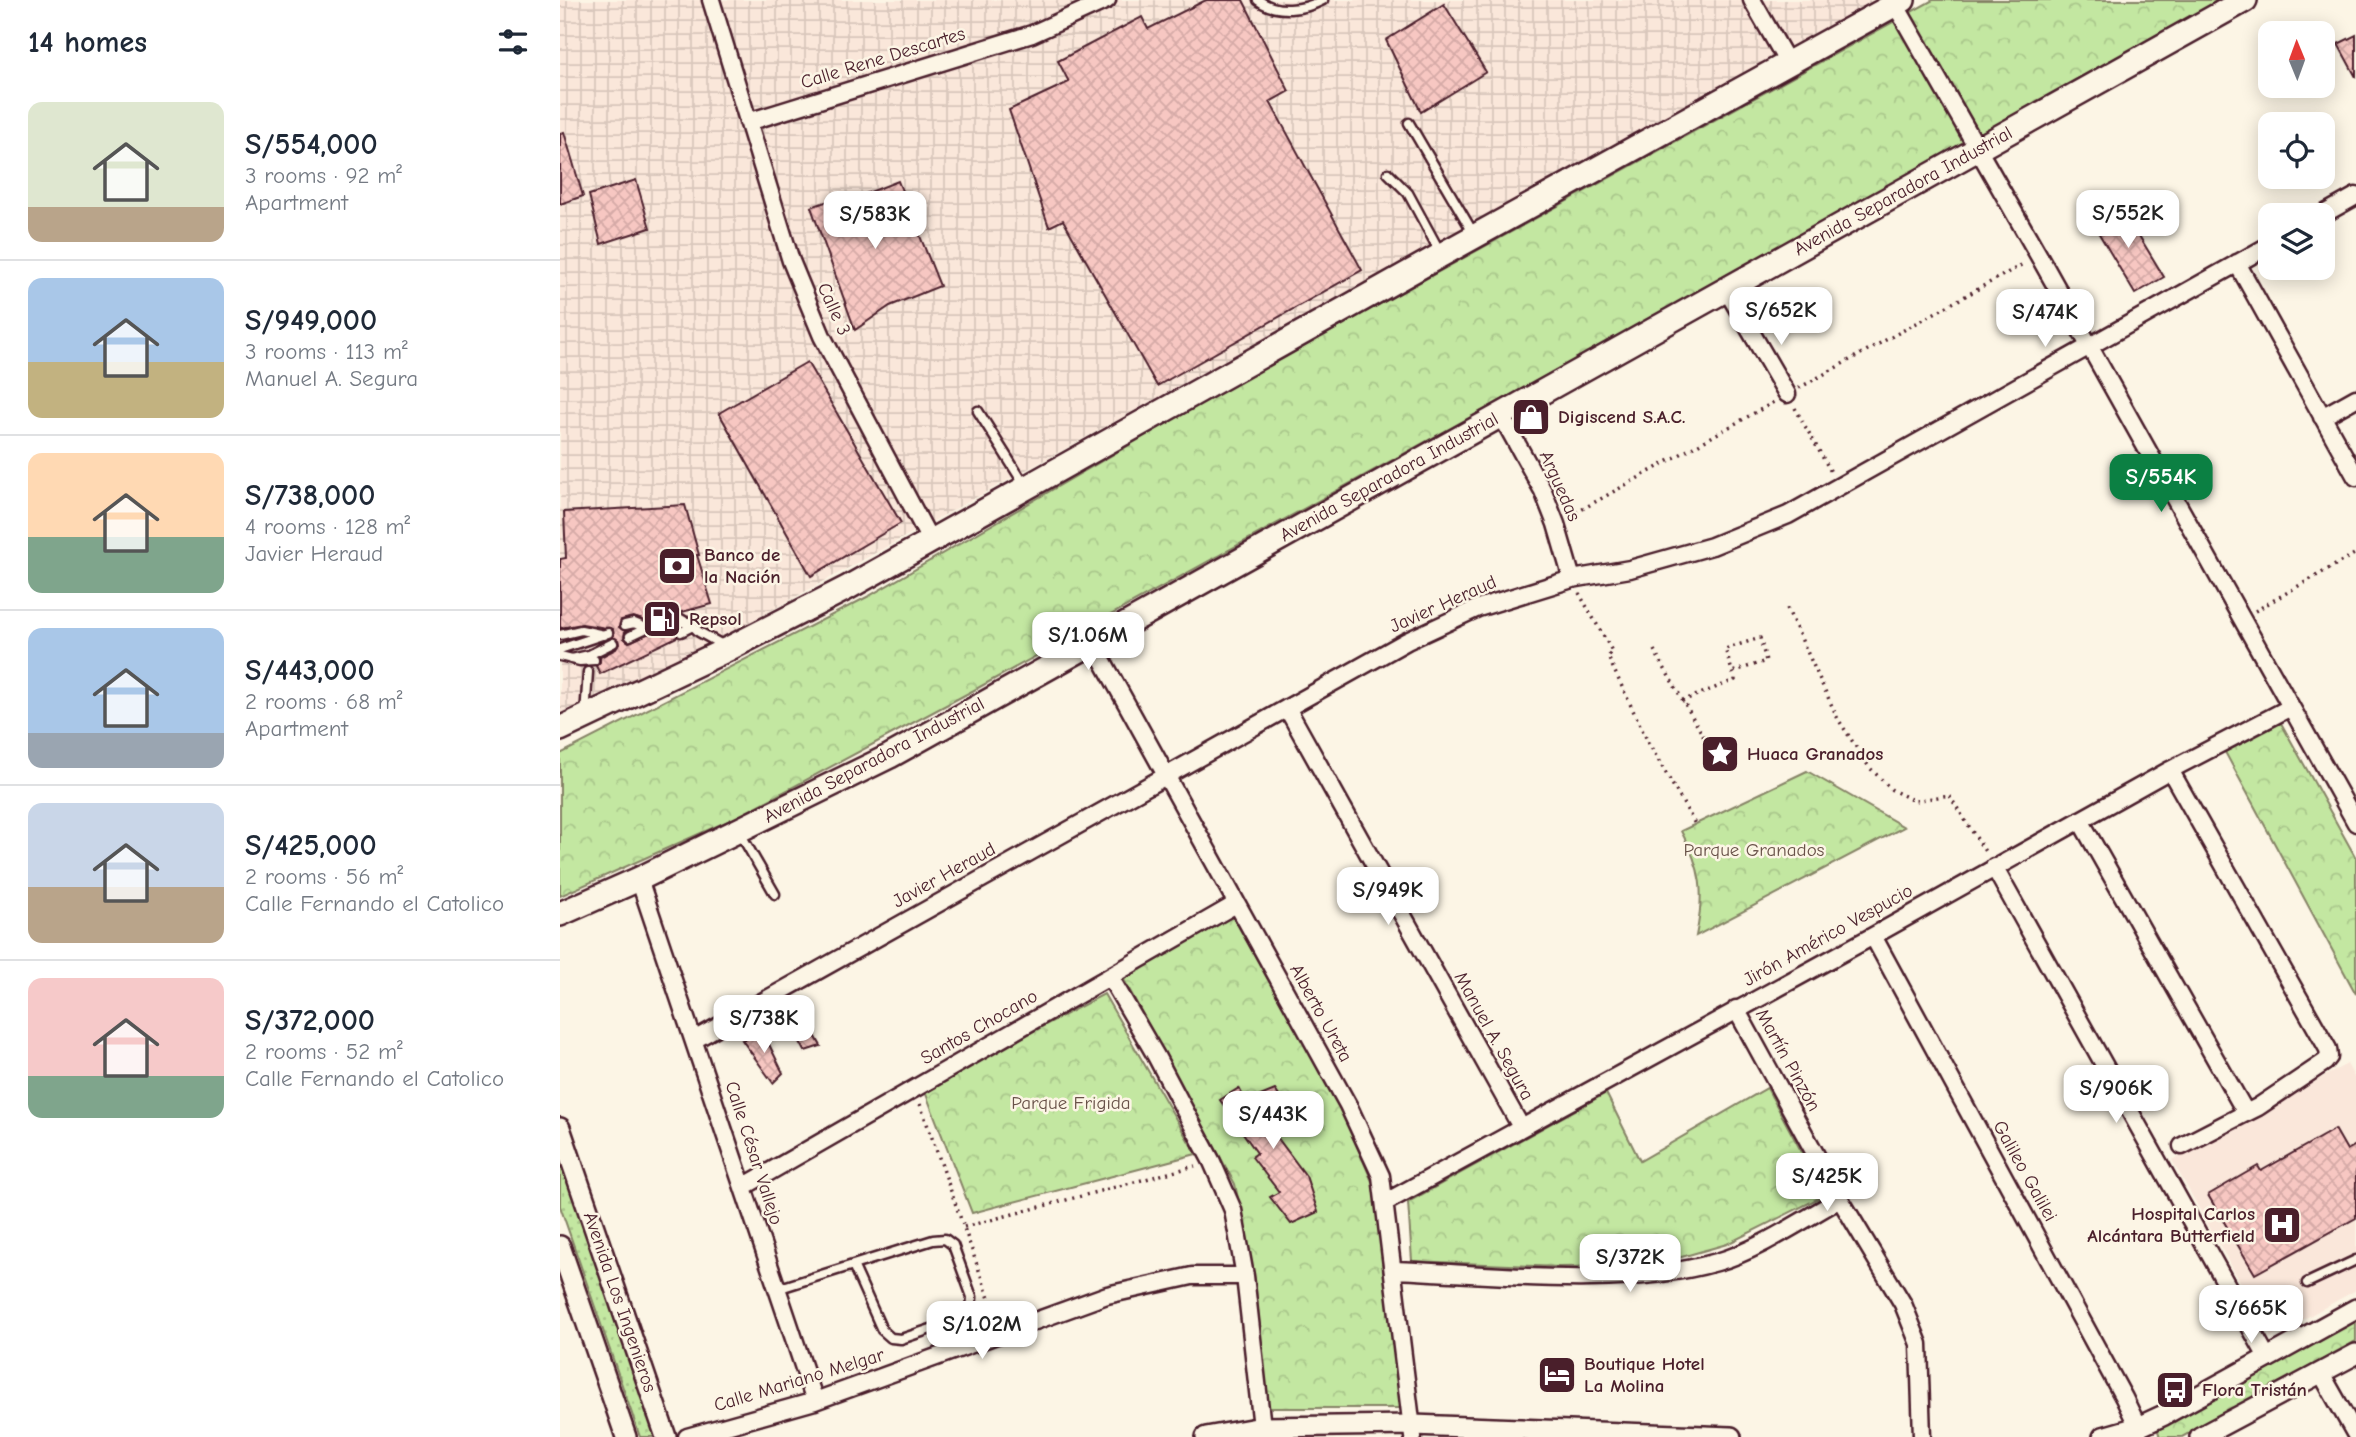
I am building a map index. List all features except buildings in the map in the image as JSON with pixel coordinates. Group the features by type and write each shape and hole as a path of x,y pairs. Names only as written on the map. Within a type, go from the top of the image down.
{"main road":[{"name":"Avenida Separadora Industrial","path":"560,914 639,879 890,756 2245,0"},
{"path":"560,729 728,649 847,588 1899,2"},
{"path":"560,712 585,717"}],"street":[{"name":"Calle 3","path":"711,0 791,261 822,336 930,540"},
{"name":"Calle Rene Descartes","path":"748,122 1032,34 1107,0"},
{"path":"1752,0 1788,63"},
{"path":"1899,2 1978,150 2356,823"},
{"path":"2335,208 2356,196"},
{"name":"Javier Heraud","path":"694,1040 1407,641 1478,608 1572,579 1630,569 1712,545 1788,515 2258,252"},
{"path":"2237,263 2356,477"},
{"path":"1726,289 1787,394"},
{"path":"2322,417 2356,398"},
{"name":"Arguedas","path":"1501,415 1543,491 1572,579"},
{"name":"Alberto Ureta","path":"1093,643 1348,1105 1381,1176 1413,1431"},
{"name":"Jirón Américo Vespucio","path":"1386,1202 2170,770 2291,707"},
{"name":"Manuel A. Segura","path":"1287,708 1521,1128"},
{"path":"2170,770 2328,1049 2329,1057 2246,1113 2182,1146"},
{"path":"2080,820 2246,1113"},
{"path":"1994,867 2267,1359"},
{"name":"Calle César Vallejo","path":"639,879 815,1401"},
{"name":"Santos Chocano","path":"743,1187 1236,904"},
{"name":"Galileo Galilei","path":"1873,936 2118,1386 2139,1432"},
{"path":"1110,976 1212,1162 1233,1210 1245,1276 1262,1427"},
{"name":"Martín Pinzón","path":"1736,1009 1840,1199 1903,1304 1919,1344 1922,1437"},
{"name":"Avenida Los Ingenieros","path":"560,1128 666,1437"},
{"path":"1394,1270 1591,1278 1673,1272 1720,1262 1840,1199"},
{"name":"Avenida Los Ingenieros","path":"560,1246 626,1437"},
{"name":"Calle Mariano Melgar","path":"687,1437 815,1401 1107,1295 1192,1276 1245,1276"},
{"path":"2104,1437 2139,1432 2356,1309"},
{"path":"2200,1437 2356,1354"},
{"path":"2321,1373 2356,1435"},
{"path":"1206,1437 1262,1427 1731,1437"}],"lane":[{"path":"1258,0 1266,7 1283,9 1299,8 1323,0"},
{"path":"1409,123 1475,236"},
{"path":"1388,173 1408,193 1441,255"},
{"path":"978,411 1026,487"},
{"path":"630,636 674,616 728,649"},
{"path":"625,625 634,623 646,628"},
{"path":"681,632 693,626"},
{"path":"560,635 581,630 606,634 560,649"},
{"path":"576,660 613,643"},
{"path":"560,656 576,660 594,660"},
{"path":"576,660 592,673 585,717"},
{"path":"738,831 775,894"},
{"path":"777,1289 853,1265 933,1240 945,1239 953,1245 972,1297 971,1311 964,1318 901,1339 891,1338 883,1330 853,1265"},
{"path":"2307,1283 2356,1259"}],"path":[{"path":"1787,394 1838,486"},
{"path":"2241,619 2356,552"},
{"path":"1572,579 1612,651 1608,657 1648,742 1695,824"},
{"path":"1787,608 1838,719 1869,767 1892,790 1915,801 1950,795 1994,867"},
{"path":"1682,701 1735,680 1732,672 1725,649 1760,638 1766,661 1732,672"},
{"path":"1654,650 1713,753"},
{"path":"915,1089 1002,1334"},
{"path":"964,1227 1212,1162"}],"shaded area":[{"path":"560,0 1881,0 626,690 560,721"},
{"name":"Hospital Carlos Alcántara Butterfield","path":"2347,1064 2356,1080 2356,1290 2271,1337 2172,1160"}],"green space":[{"path":"1933,0 2223,0 976,689 737,817 560,896 560,754 869,596 1238,382"},
{"path":"2281,723 2356,858 2356,994 2225,752"},
{"name":"Parque Granados","path":"1807,771 1904,827 1696,936 1700,882 1693,857 1681,831"},
{"path":"1232,915 1340,1106 1374,1186 1402,1408 1268,1408 1255,1280 1235,1184 1123,978"},
{"name":"Parque Frigida","path":"1104,994 1196,1154 972,1213 924,1089"},
{"path":"1767,1088 1825,1195 1727,1244 1664,1262 1628,1266 1559,1267 1412,1261 1408,1202 1606,1093 1640,1161"},
{"path":"560,1157 655,1437 640,1437 560,1206"},
{"path":"2356,1320 2356,1341 2182,1437 2160,1437 2157,1428"}],"place":[{"name":"Digiscend S.A.C.","path":"1531,417"},
{"name":"Banco de la Nación","path":"677,566"},
{"name":"Repsol","path":"662,619"},
{"name":"Huaca Granados","path":"1720,754"},
{"name":"Hospital Carlos Alcántara Butterfield","path":"2282,1225"},
{"name":"Boutique Hotel La Molina","path":"1557,1375"},
{"name":"Flora Tristán","path":"2175,1390"}]}
